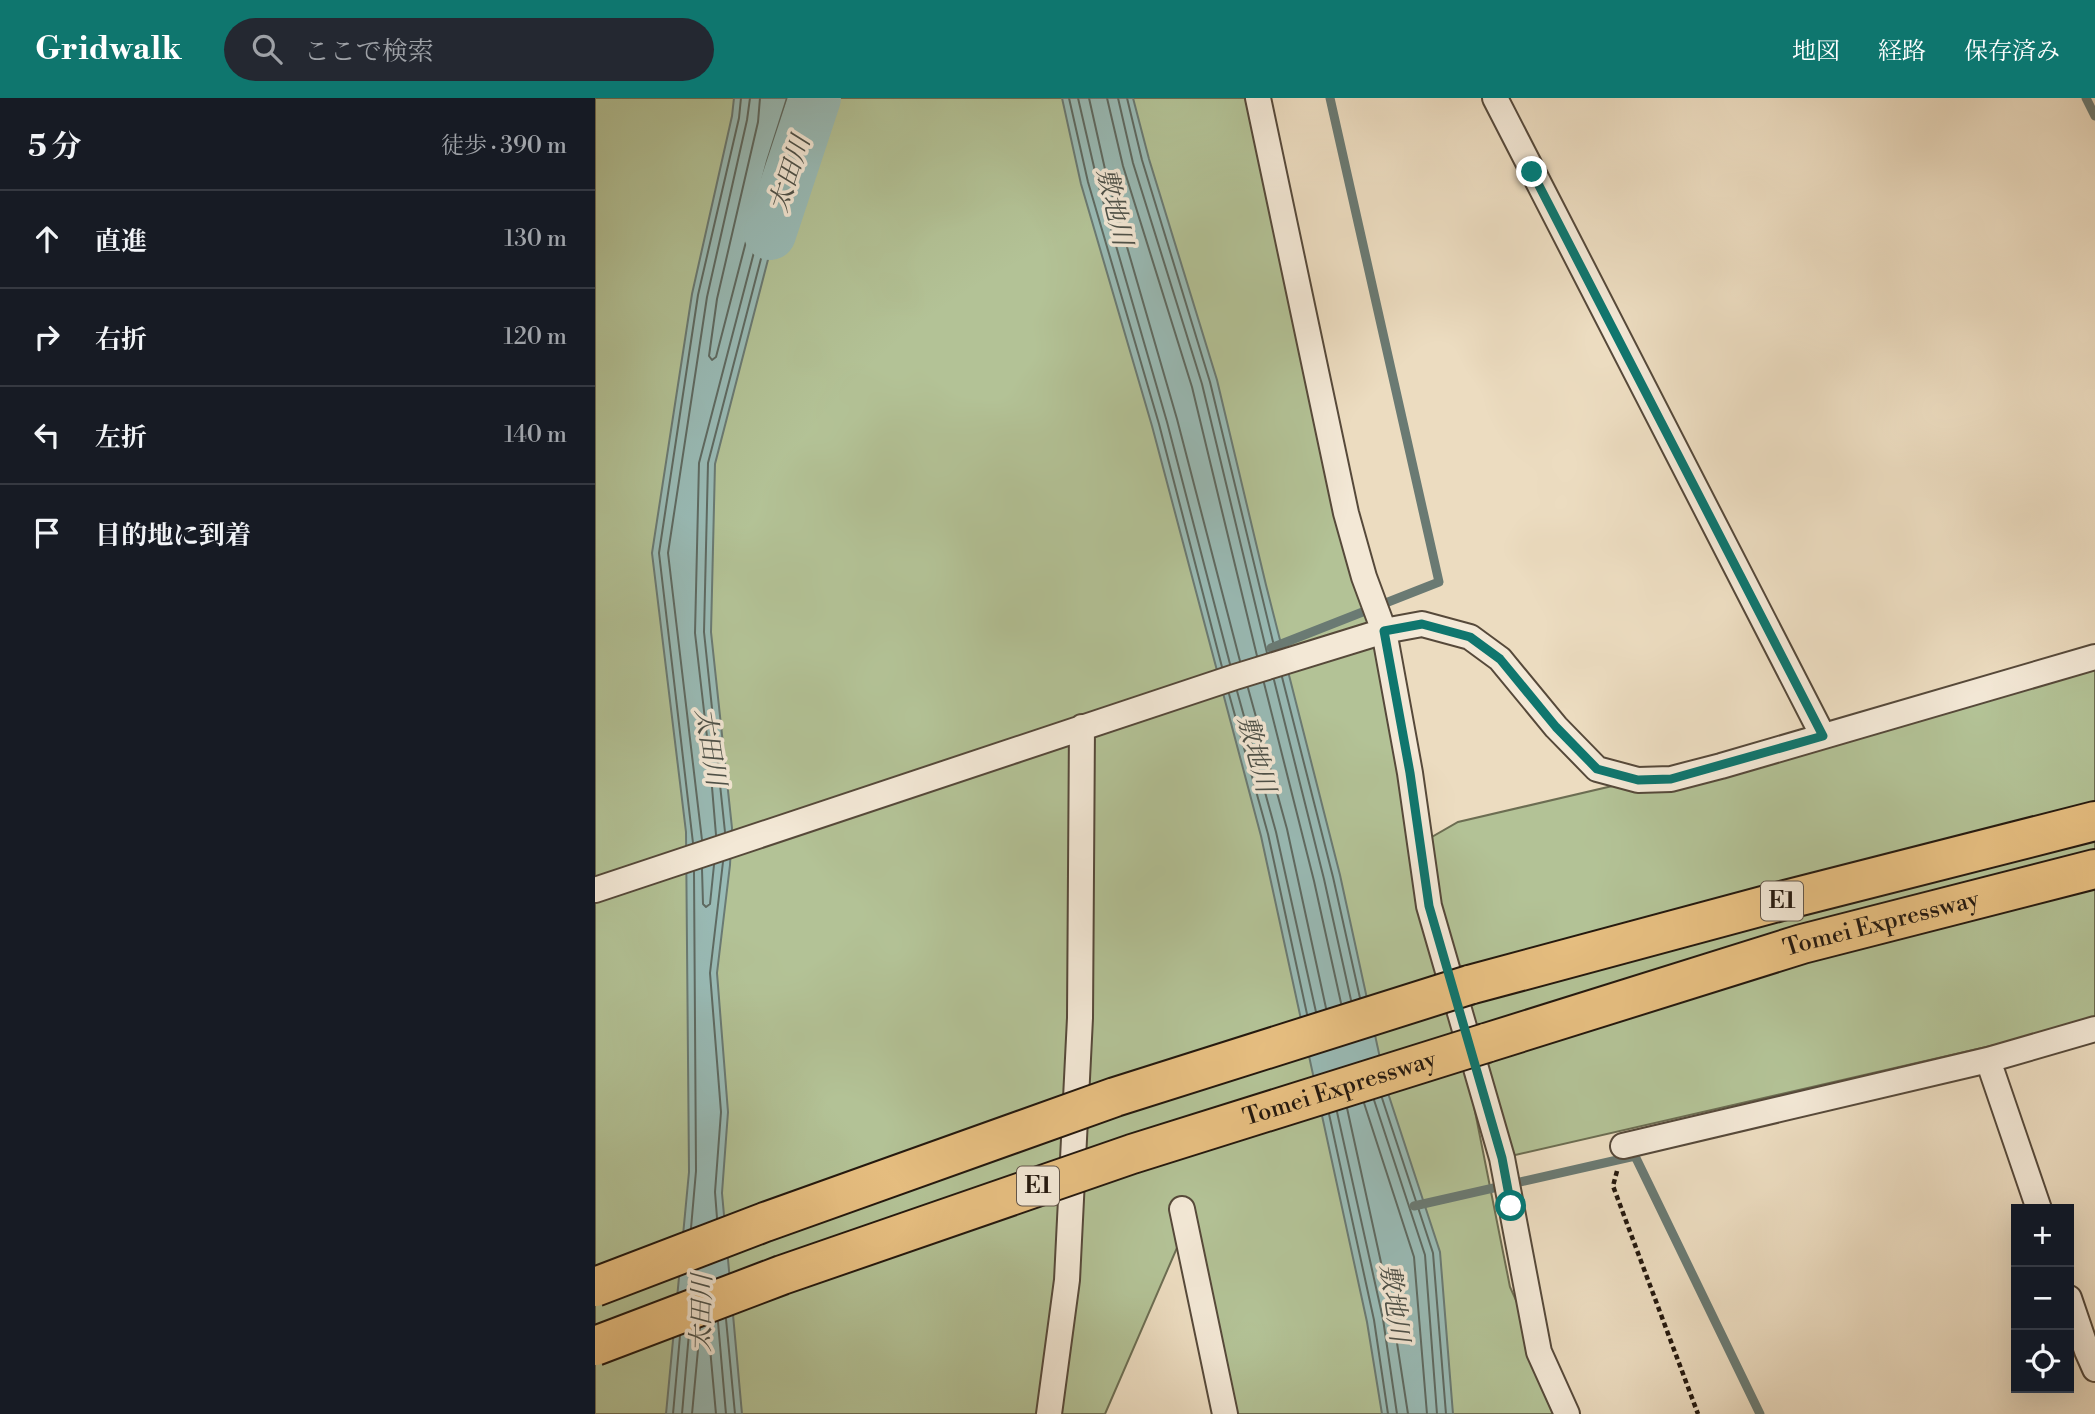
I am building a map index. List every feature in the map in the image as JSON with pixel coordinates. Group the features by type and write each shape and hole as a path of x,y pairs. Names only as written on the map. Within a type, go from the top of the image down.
{"highway":[{"name":"Tomei Expressway","path":"595,1287 765,1222 1115,1097 1469,985 2095,821"},
{"name":"Tomei Expressway","path":"595,1346 782,1275 1119,1158 1802,944 2095,869"}],"street":[{"path":"1258,98 1346,513 1364,577 1384,631 1410,773 1429,906 1502,1158 1539,1352 1567,1414"},
{"path":"1495,98 1823,736"},
{"path":"595,890 1235,677 1384,631 1422,624 1470,637 1500,659 1556,727 1597,769 1638,780 1671,779 2095,657"},
{"path":"1049,1414 1066,1280 1080,1018 1081,727"},
{"path":"1623,1146 1988,1060 2095,1029"},
{"path":"1988,1060 2037,1204"},
{"path":"1182,1209 1225,1414"},
{"path":"2074,1313 2095,1368"}],"path":[{"path":"1623,1146 1613,1186 1698,1414"}],"green space":[{"path":"595,98 1258,98 1423,842 1458,822 1638,780 2095,657 2095,1022 1502,1158 1446,966 1510,1287 1567,1414 1225,1414 1186,1227 1105,1414 595,1414"}],"water":[{"path":"734,98 814,98 792,167 715,464 711,632 732,828 717,973 728,1112 722,1193 742,1414 666,1414 689,1172 686,832 652,553 692,294"},
{"name":"敷地川","path":"1062,98 1133,98 1217,380 1340,875 1387,1090 1440,1252 1453,1414 1382,1414 1367,1322 1261,836 1152,426 1081,184"}],"waterway":[{"name":"太田川","path":"770,234 815,98"},
{"path":"1271,648 1439,582 1330,98"},
{"path":"2086,98 2095,116"},
{"path":"1414,1206 1635,1156 1760,1414"}],"route":[{"path":"1511,1206 1502,1158 1429,906 1410,773 1384,631 1422,624 1470,637 1500,659 1556,727 1597,769 1638,780 1671,779 1823,736 1532,172"}]}
